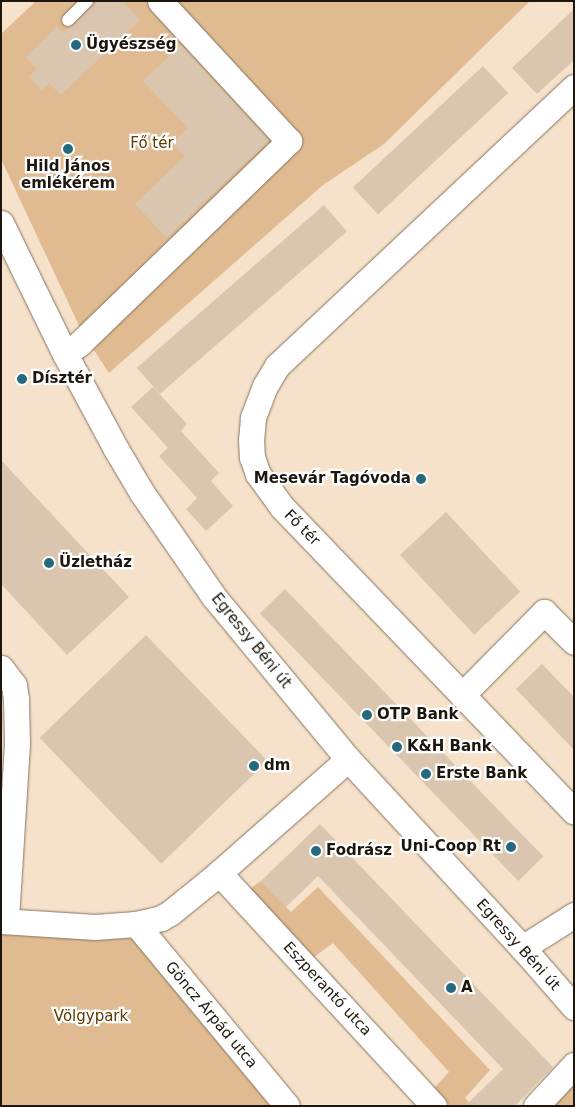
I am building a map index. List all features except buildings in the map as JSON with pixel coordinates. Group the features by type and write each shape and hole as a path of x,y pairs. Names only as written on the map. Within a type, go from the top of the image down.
{"street":[{"path":"65,354 80,342 289,141 160,1"},
{"name":"Fő tér","path":"574,87 277,366 265,386 253,418 251,439 252,457 263,482 282,508 574,811"},
{"name":"Egressy Béni út","path":"1,223 65,354 116,449 184,556 214,597 348,759 574,1007"},
{"path":"462,695 544,612 574,642"},
{"path":"1,668 14,684 17,744 3,921 95,927 136,924 170,913 348,759"},
{"name":"Eszperantó utca","path":"219,872 434,1106"},
{"path":"522,948 574,915"},
{"name":"Göncz Árpád utca","path":"136,924 287,1106"},
{"path":"536,1106 574,1065"}],"lane":[{"path":"68,20 87,1"}],"green space":[{"name":"Fő tér","path":"36,1 530,1 384,144 323,185 109,373 82,332 1,159 1,34"},
{"path":"261,881 291,912 318,887 490,1070 465,1098 473,1106 450,1106 434,1088 449,1072 333,943 310,960 245,892"},
{"name":"Völgypark","path":"1,921 136,924 284,1106 1,1106"},
{"path":"574,1068 574,1106 538,1106"}],"place":[{"name":"Ügyészség","path":"76,45"},
{"name":"Hild János emlékérem","path":"68,149"},
{"name":"Dísztér","path":"22,379"},
{"name":"Mesevár Tagóvoda","path":"421,479"},
{"name":"Üzletház","path":"49,563"},
{"name":"OTP Bank","path":"367,715"},
{"name":"K&H Bank","path":"397,747"},
{"name":"dm","path":"254,766"},
{"name":"Erste Bank","path":"426,774"},
{"name":"Uni-Coop Rt","path":"511,847"},
{"name":"Fodrász","path":"316,851"},
{"name":"A","path":"451,988"}]}
